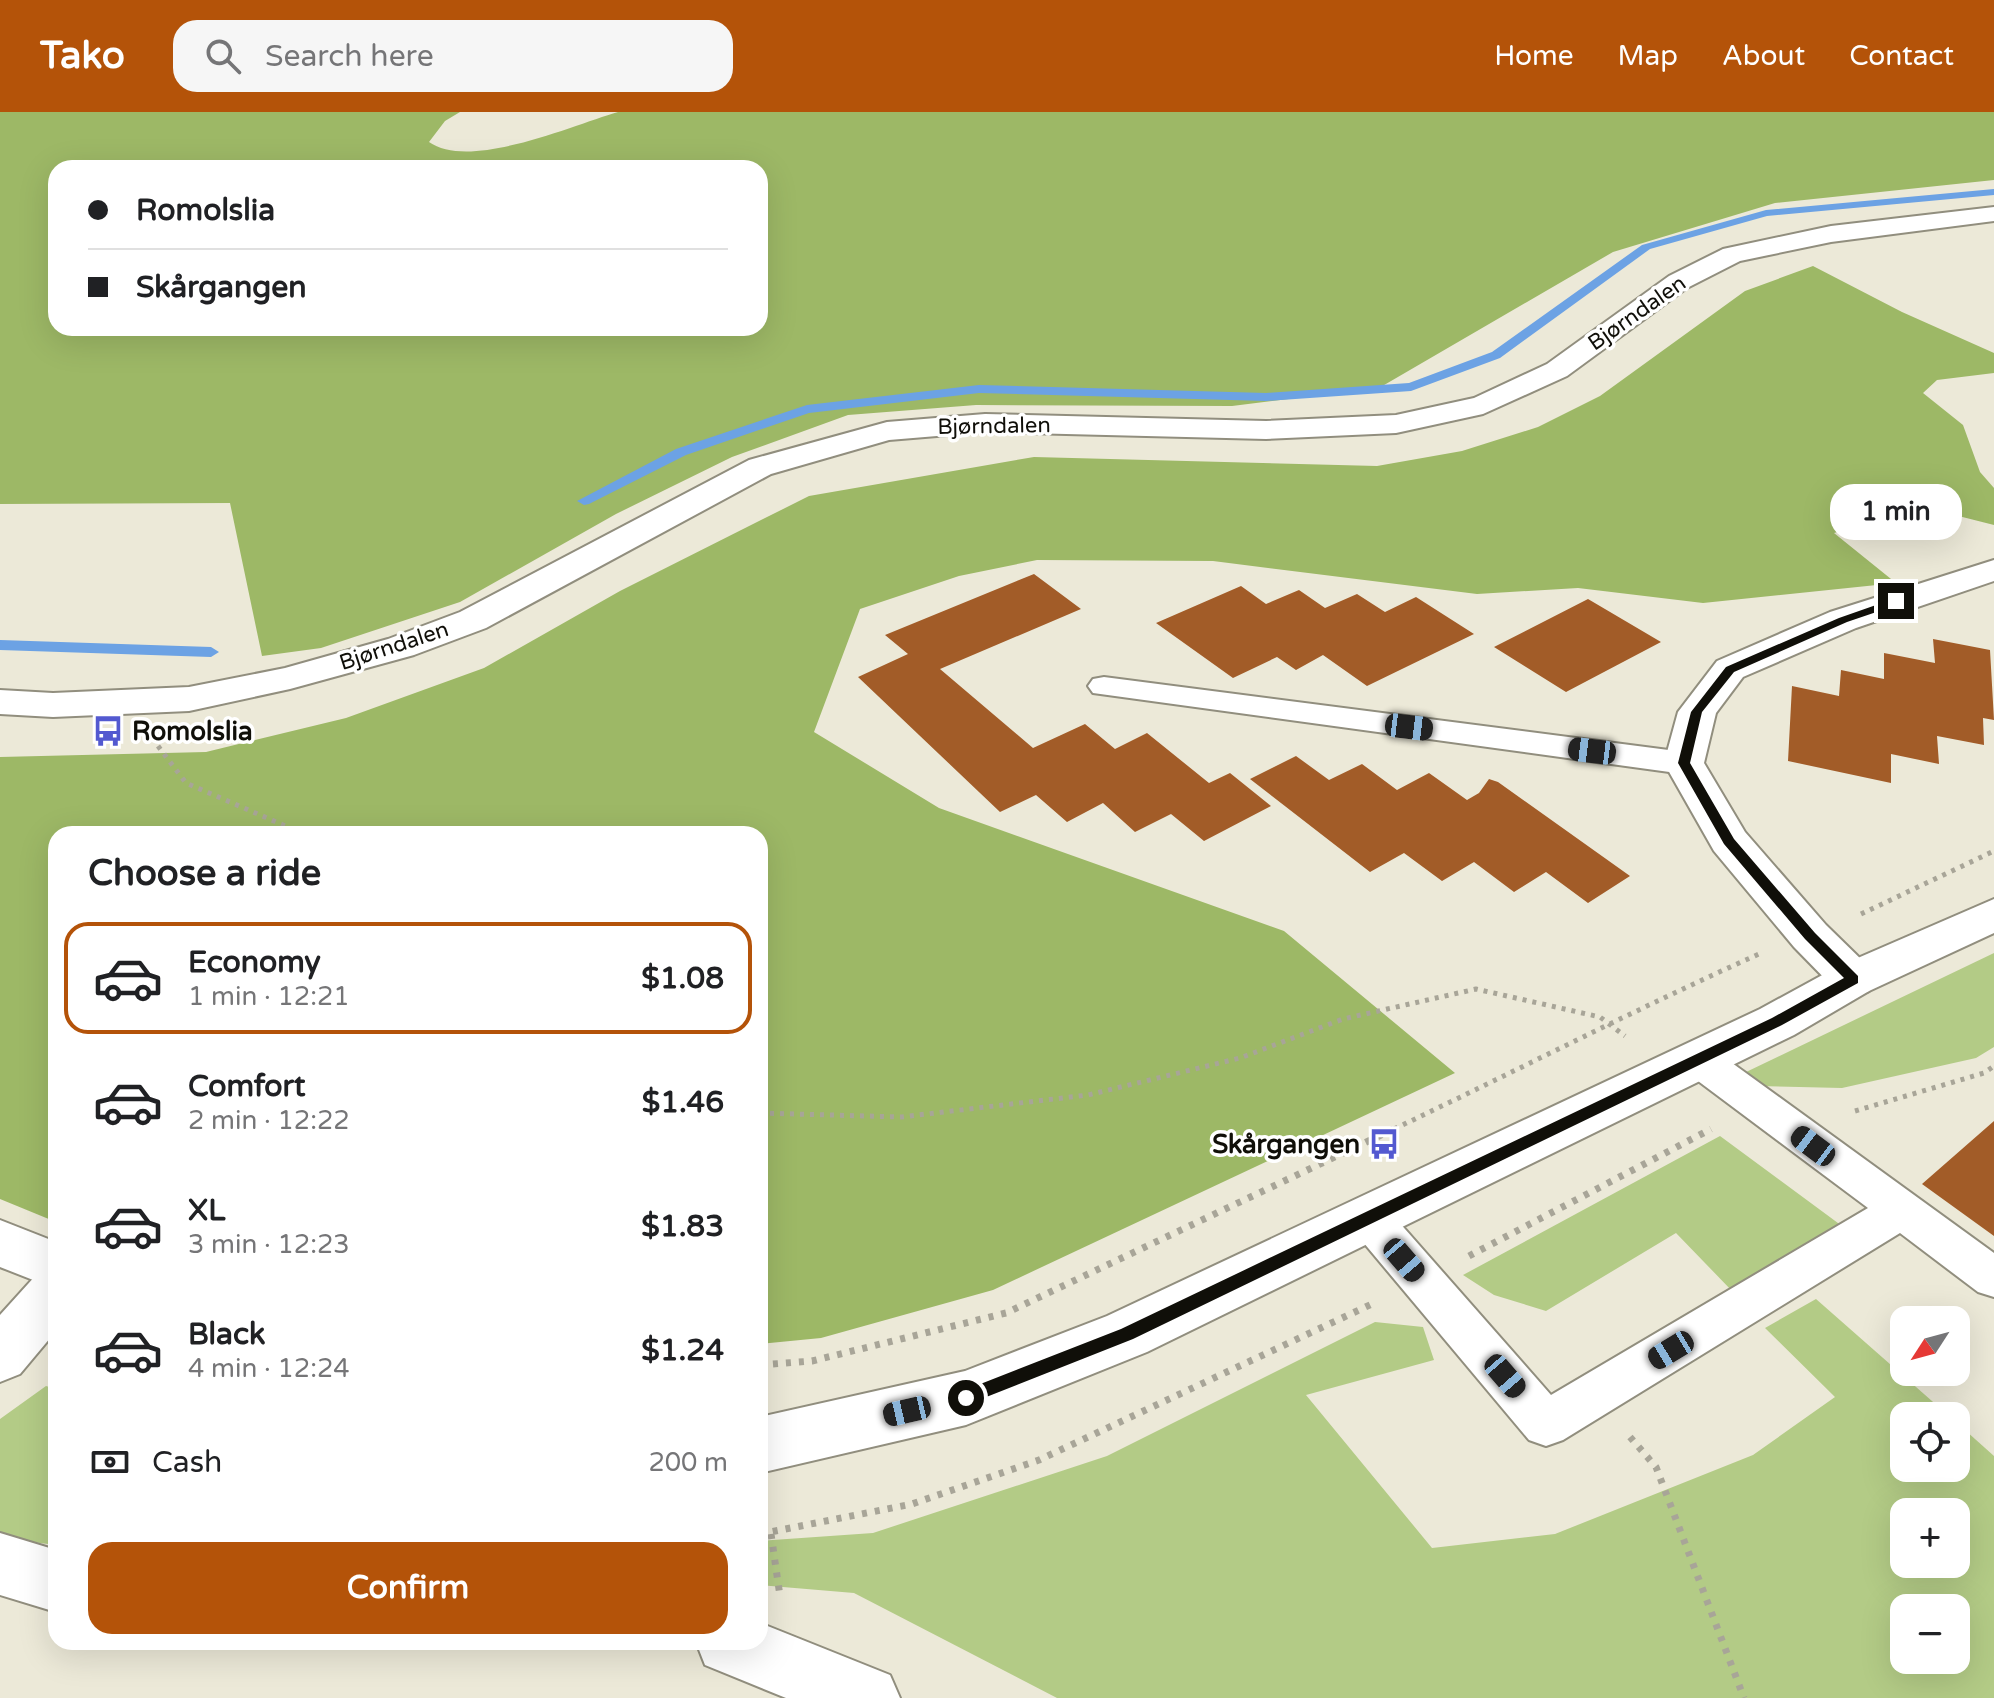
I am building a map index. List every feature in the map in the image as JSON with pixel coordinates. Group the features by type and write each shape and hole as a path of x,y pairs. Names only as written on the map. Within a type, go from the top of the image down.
{"main road":[{"name":"Bjørndalen","path":"0,702 53,705 189,699 290,678 401,647 473,620 760,467 887,431 985,423 1266,430 1396,424 1483,405 1557,370 1678,282 1732,255 1831,234 1994,214"},
{"path":"1853,979 1810,936 1729,841 1684,763 1697,712 1730,669 1843,620 1994,570"},
{"path":"768,1443 966,1398 1127,1334 1696,1058 1777,1022 1853,979 1994,915"},
{"path":"0,1243 48,1263"},
{"path":"0,1356 48,1300"},
{"path":"0,1564 48,1579"},
{"path":"748,1650 867,1698"}],"lane":[{"path":"1104,686 1684,763"},
{"path":"1696,1058 1994,1278"},
{"path":"1368,1217 1546,1424 1900,1211"}],"path":[{"path":"168,740 155,742 186,783 285,826"},
{"path":"768,1113 901,1117 1088,1095 1240,1058 1343,1019 1476,989 1600,1017 1612,1025 1006,1313 812,1361 768,1364"},
{"path":"1792,1130 1984,1073 1994,1066"},
{"path":"768,1532 912,1504 1039,1460 1422,1281 1713,1128"},
{"path":"1593,1396 1656,1467 1744,1698"}],"green space":[{"path":"0,112 460,112 445,121 429,142 447,150 470,151 522,143 618,112 1994,112 1994,180 1775,203 1613,252 1379,388 1232,406 976,405 848,415 732,457 616,514 460,602 321,648 262,656 230,503 0,504"},
{"path":"1813,266 1902,312 1994,353 1994,373 1937,380 1923,393 1963,425 1980,472 1994,488 1994,525 1923,507 1834,533 1896,583 1703,603 1578,588 1477,594 1213,561 1037,560 959,576 860,609 814,732 939,808 1284,931 1455,1073 993,1290 821,1338 768,1343 768,826 48,826 48,1219 0,1199 0,757 206,752 346,718 484,668 620,591 809,496 1034,457 1377,466 1462,451 1538,427 1600,396 1745,291"},
{"path":"1994,953 1994,1047 1976,1058 1842,1088 1756,1086 1744,1073"},
{"path":"1720,1136 1842,1226 1734,1293 1676,1233 1546,1311 1494,1295 1463,1275"},
{"path":"1816,1299 1890,1364 1890,1386 1915,1386 1933,1402 1890,1402 1890,1482 1970,1482 1970,1435 1994,1456 1994,1698 1057,1698 854,1593 768,1586 768,1540 873,1533 1107,1456 1375,1322 1423,1327 1434,1360 1306,1395 1432,1548 1555,1534 1753,1455 1835,1397 1765,1328"},
{"path":"48,1387 48,1544 0,1538 0,1419"}],"building":[{"path":"1034,574 1081,609 940,669 1033,748 1085,724 1115,749 1147,733 1209,783 1230,773 1271,806 1204,841 1171,814 1135,832 1103,803 1067,822 1036,795 1000,812 858,677 908,654 885,635"},
{"path":"1241,586 1266,604 1299,590 1325,608 1357,594 1385,612 1416,597 1474,634 1367,686 1323,655 1296,670 1277,657 1233,678 1156,623"},
{"path":"1588,599 1661,642 1566,692 1494,647"},
{"path":"1933,639 1990,650 1994,720 1983,718 1984,745 1937,736 1939,764 1891,754 1891,783 1788,761 1792,686 1839,696 1841,670 1884,679 1884,653 1935,663"},
{"path":"1296,756 1329,780 1362,764 1397,790 1429,773 1467,800 1479,793 1489,779 1498,782 1630,876 1588,903 1546,872 1514,892 1474,862 1442,881 1404,853 1370,872 1250,779"},
{"path":"1994,1121 1994,1236 1922,1184"}],"waterway":[{"path":"584,501 681,452 807,409 979,389 1266,397 1411,387 1496,355 1646,247 1766,213 1994,192"},
{"path":"0,645 211,652"}],"place":[{"name":"Romolslia","path":"108,731"},
{"name":"Skårgangen","path":"1384,1144"}],"route":[{"path":"966,1398 1127,1334 1696,1058 1777,1022 1853,979 1810,936 1729,841 1684,763 1697,712 1730,669 1843,620 1896,601"}]}
